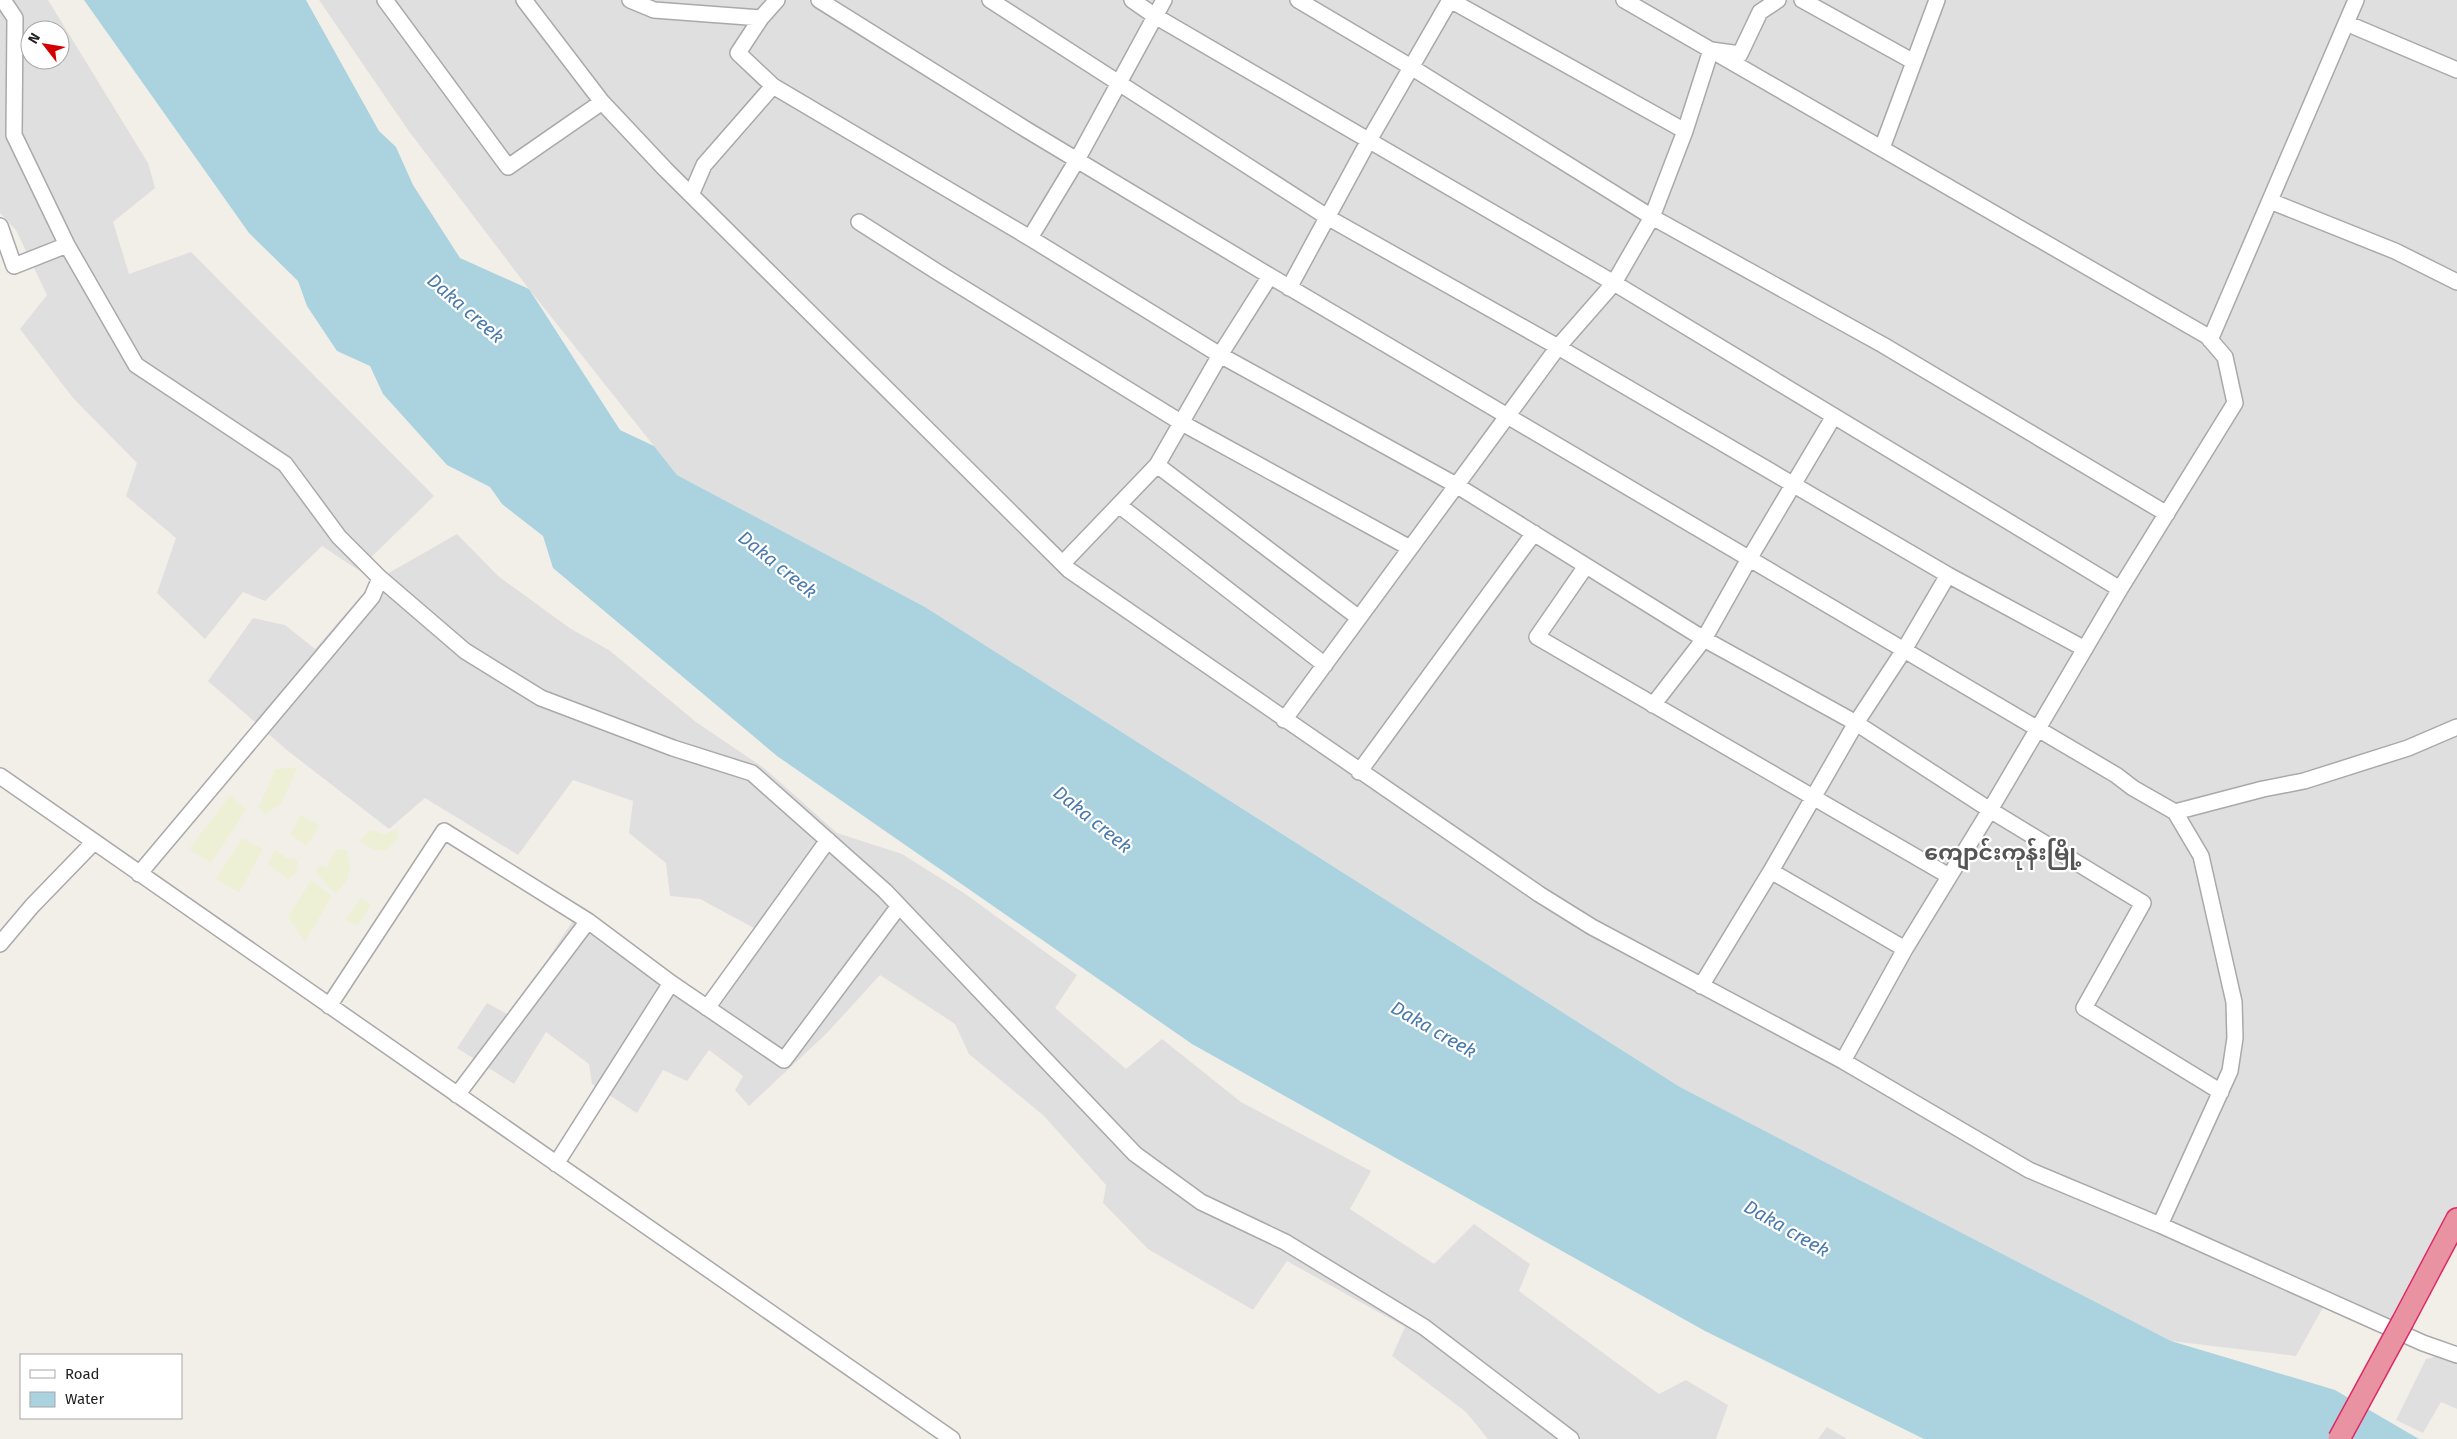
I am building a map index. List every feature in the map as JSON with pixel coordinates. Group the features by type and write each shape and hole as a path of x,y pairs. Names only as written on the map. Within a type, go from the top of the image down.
{"highway":[{"path":"2339,1439 2457,1220"}],"street":[{"path":"4,0 15,18 14,135 67,245 136,365 284,464 339,536 380,578 465,651 541,698 673,748 752,773 899,906 1135,1154 1202,1202 1285,1242 1424,1327 1571,1439"},
{"path":"385,0 508,167 602,102"},
{"path":"524,0 602,102 691,195 1063,563 1284,720 1539,894 1592,927 1843,1060 2029,1170 2160,1225 2424,1343 2457,1355"},
{"path":"630,0 654,10 761,18"},
{"path":"778,0 761,18 738,53 773,86 1030,238 1220,355 1456,485 1704,639 1856,722 1990,810 2143,903 2084,1008 2221,1092"},
{"path":"818,0 1289,288 2175,812 2201,856 2234,1002 2234,1046 2230,1071 2160,1225"},
{"path":"990,0 1327,218 1558,347 1948,575 2085,649"},
{"path":"1132,0 1155,16 1368,142 1614,283 2120,589"},
{"path":"1030,238 1077,160 1164,0"},
{"path":"1298,0 1411,67 1652,217 1883,345 2167,514"},
{"path":"1289,288 1368,142 1450,0 1685,131"},
{"path":"1624,0 2207,336 2225,357 2236,403 2120,589 2038,730 1904,949 1843,1060"},
{"path":"1711,50 1740,54 1760,12 1778,0"},
{"path":"1802,0 1914,62"},
{"path":"1882,148 1936,0"},
{"path":"2210,340 2356,0"},
{"path":"2346,23 2457,70"},
{"path":"1284,720 1558,347 1614,283 1652,217 1685,131 1711,50"},
{"path":"691,195 704,165 773,86"},
{"path":"2270,201 2395,251 2457,282"},
{"path":"859,222 938,274 1182,423 1410,548"},
{"path":"0,226 14,266 67,245"},
{"path":"1063,563 1120,506 1157,465 1220,355 1270,276"},
{"path":"1653,705 1704,639 1834,416"},
{"path":"1157,465 1359,618"},
{"path":"1120,506 1325,665"},
{"path":"1359,772 1534,533"},
{"path":"1586,566 1537,637 1949,876"},
{"path":"1701,986 1771,871 1856,722 1904,650 1948,575"},
{"path":"139,874 372,597 380,578"},
{"path":"2175,812 2263,789 2304,781 2408,748 2457,727"},
{"path":"0,776 952,1439"},
{"path":"329,1006 444,831 588,921 671,984 784,1060 899,906"},
{"path":"707,1008 828,840"},
{"path":"0,944 32,906 94,842"},
{"path":"1771,871 1904,949"},
{"path":"458,1095 588,921"},
{"path":"556,1164 671,984"}],"shaded area":[{"path":"0,0 48,0 60,20 20,20 20,70 70,70 70,36 148,163 155,188 113,222 129,274 191,252 434,496 358,570 322,546 265,601 243,592 205,639 157,593 176,538 126,496 137,463 73,398 20,329 47,295 16,230 0,213"},
{"path":"319,0 2457,0 2457,1238 2401,1341 2325,1304 2296,1356 2171,1341 1680,1087 925,607 677,475 529,289 408,130"},
{"path":"457,534 498,576 571,629 609,650 696,722 764,768 837,833 902,854 964,893 1077,975 1055,1008 1126,1069 1162,1039 1241,1102 1371,1171 1350,1209 1434,1264 1474,1224 1530,1264 1519,1291 1659,1394 1686,1380 1728,1405 1716,1439 1488,1439 1466,1412 1392,1356 1405,1327 1287,1261 1253,1310 1148,1249 1103,1203 1106,1185 1044,1116 969,1054 955,1024 880,975 826,1034 749,1106 735,1090 743,1076 709,1050 687,1081 663,1070 637,1113 592,1084 589,1064 546,1032 514,1084 457,1048 487,1003 507,1014 545,963 582,907 646,958 705,997 754,928 700,899 670,896 666,863 629,833 633,801 573,780 518,855 425,798 389,829 288,751 208,681 253,618 285,625 315,649 373,582"},
{"path":"2457,1351 2457,1409 2441,1402 2423,1433 2396,1420 2426,1359"},
{"path":"1827,1427 1847,1439 1818,1439"}],"green space":[{"path":"298,767 281,804 266,814 259,807 275,769"},
{"path":"230,795 246,810 211,863 189,849"},
{"path":"301,815 320,826 306,846 290,834"},
{"path":"397,829 398,838 387,850 375,850 359,842 370,830 384,834"},
{"path":"242,838 263,849 239,893 216,879"},
{"path":"275,849 287,858 298,859 296,873 288,880 268,864"},
{"path":"337,849 347,850 350,866 348,879 336,894 316,873 319,865 328,868 329,860"},
{"path":"311,880 332,896 305,942 288,917"},
{"path":"361,898 371,904 358,926 345,920"}],"water":[{"name":"Daka creek","path":"84,0 306,0 379,131 396,147 413,185 460,258 529,289 620,430 654,446 677,475 925,607 1680,1087 2171,1341 2335,1390 2419,1439 1924,1439 1705,1331 1192,1044 777,756 553,568 543,536 502,504 490,487 447,465 383,394 370,366 337,351 307,306 298,281 249,233"}],"district":[{"name":"ကျောင်းကုန်းမြို့","path":"2003,852"}]}
